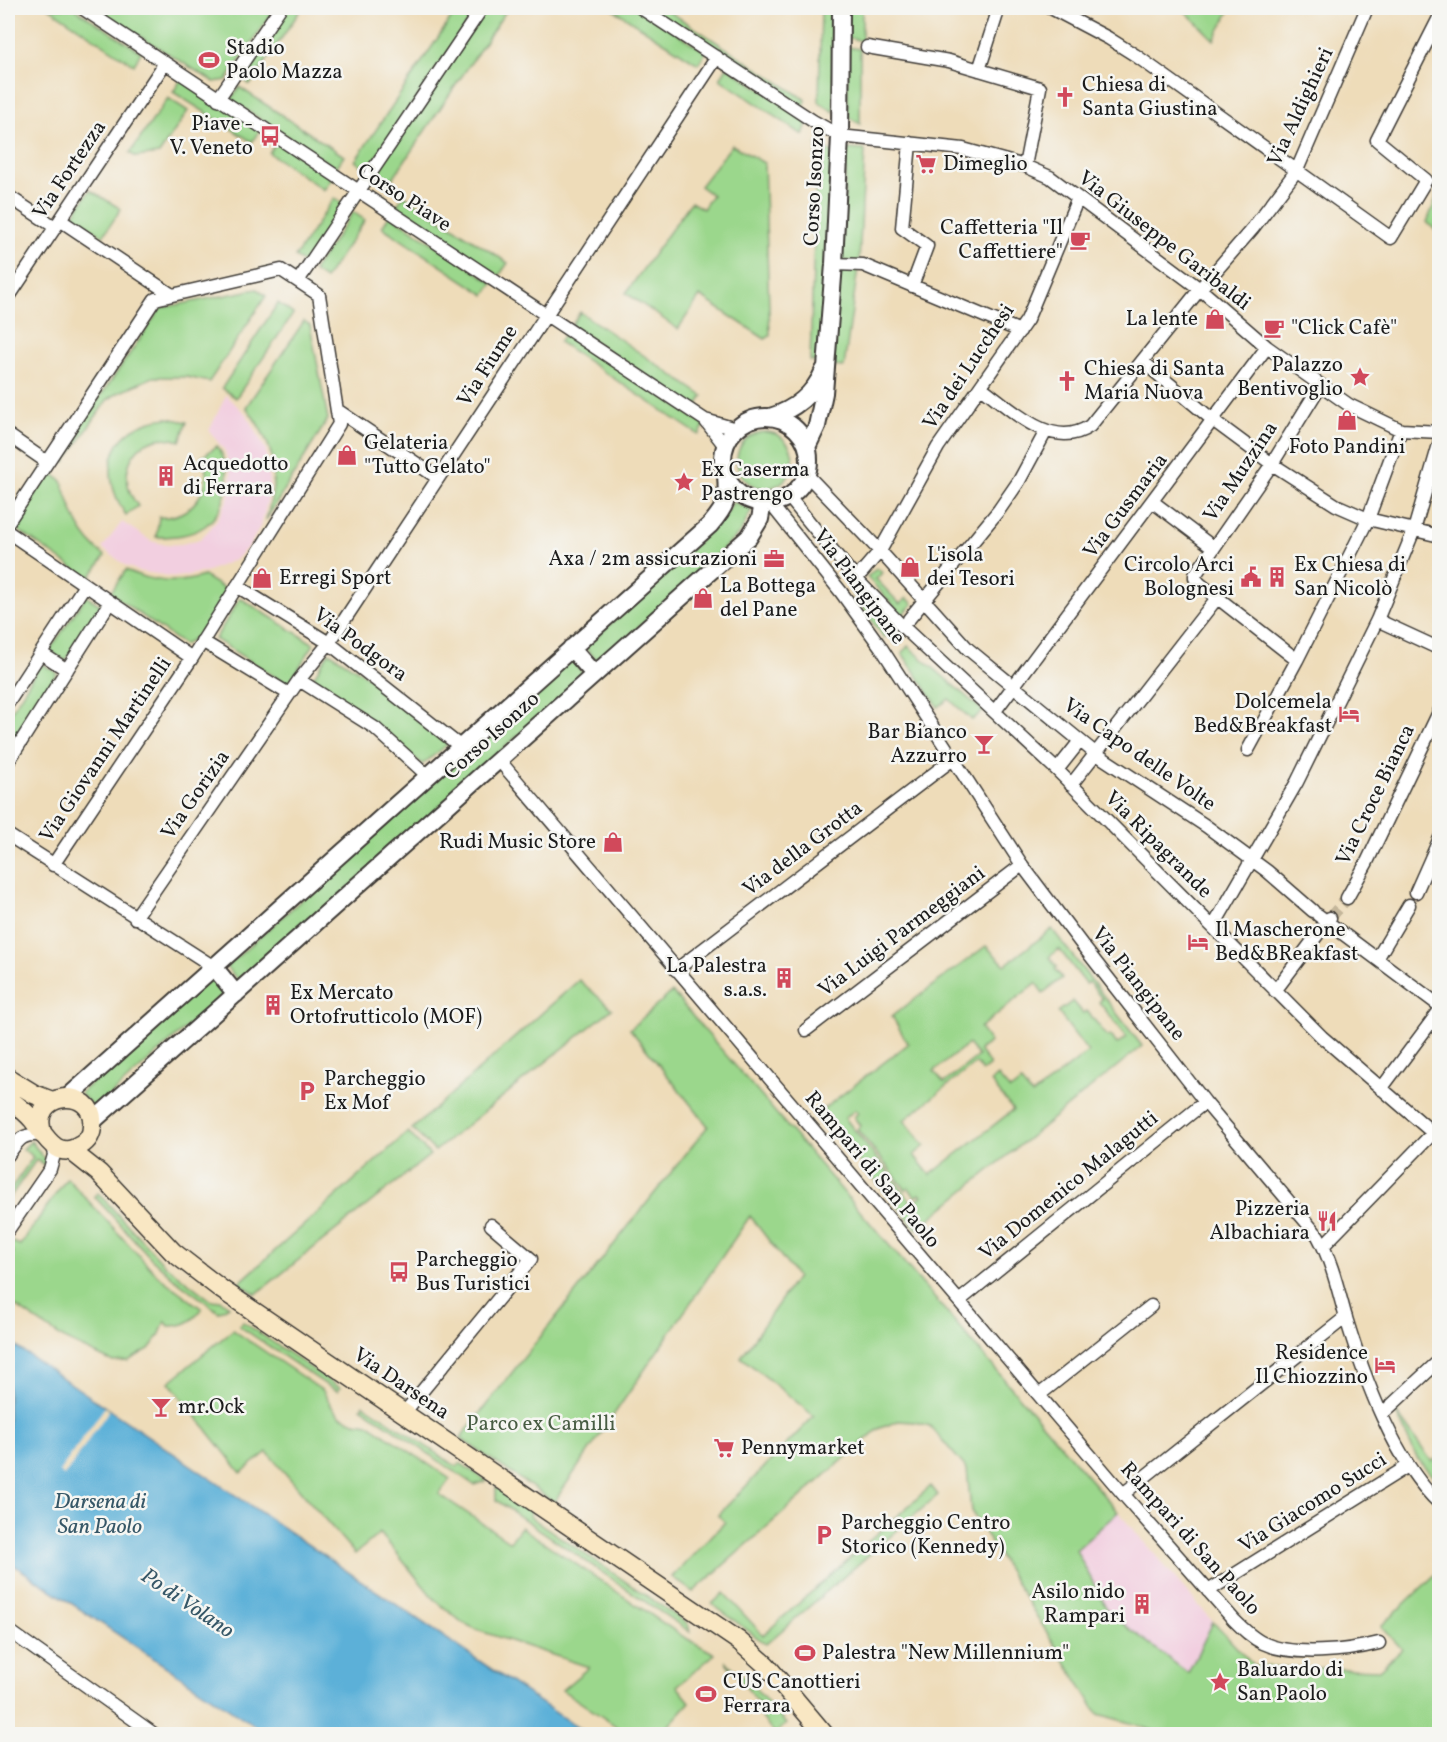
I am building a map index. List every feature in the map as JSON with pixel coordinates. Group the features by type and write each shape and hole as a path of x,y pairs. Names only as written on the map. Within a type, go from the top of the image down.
{"main road":[{"name":"Via Darsena","path":"8,1078 34,1094 60,1099 75,1099 87,1107 99,1173"},
{"path":"8,1098 32,1119 47,1140"},
{"path":"47,1140 40,1126 41,1116 45,1108 60,1099"},
{"path":"70,1150 79,1147 91,1128"},
{"name":"Via Darsena","path":"47,1140 60,1149 70,1150 99,1173 152,1231 184,1261 221,1289 739,1641 766,1665 824,1734"}],"street":[{"name":"Corso Piave","path":"82,8 705,420 736,429"},
{"path":"218,99 280,8"},
{"path":"298,281 482,8"},
{"path":"641,8 813,121 840,136"},
{"name":"Corso Isonzo","path":"807,447 817,426 822,404 834,264 840,136 841,8"},
{"path":"979,70 999,8"},
{"path":"1051,8 1136,55 1391,238 1426,180 1377,140 1440,16"},
{"name":"Via Aldighieri","path":"981,387 1029,422 1046,430 1074,434 1090,426 1200,289 1253,228 1297,170 1367,8"},
{"path":"867,47 918,55 1040,88 1025,166"},
{"name":"Via Fiume","path":"289,694 329,643 717,57"},
{"name":"Via Fortezza","path":"8,298 165,63"},
{"name":"Via Giuseppe Garibaldi","path":"840,136 963,149 1025,166 1050,177 1200,289 1267,347 1349,405 1401,430 1440,432"},
{"path":"910,143 902,228 927,246 912,286"},
{"path":"8,196 172,295"},
{"name":"Via dei Lucchesi","path":"856,579 880,551 938,447 1020,332 1078,198"},
{"path":"834,264 863,265 1020,332"},
{"path":"8,522 155,299 281,270 318,295 337,410 438,478"},
{"name":"Via Gusmaria","path":"995,711 1214,421 1267,347"},
{"path":"1142,361 1214,421 1272,464 1336,505 1368,519 1440,536"},
{"name":"Corso Isonzo","path":"770,417 802,402 820,378 825,366"},
{"name":"Via Muzzina","path":"1217,598 1195,578 1197,571 1272,464 1320,386"},
{"name":"Via Giovanni Martinelli","path":"53,865 192,658 339,424 337,410"},
{"path":"770,417 784,421 794,428 807,447 809,462 800,486 788,496 767,503 750,500 741,495 730,484 723,461 727,440 736,429 752,420 770,417"},
{"name":"Corso Piave","path":"705,420 726,446"},
{"path":"906,622 1010,495 1046,430"},
{"path":"1248,750 1297,660 1368,519 1401,430"},
{"path":"8,435 46,462"},
{"path":"1213,927 1253,860 1329,720 1377,620 1414,530 1440,441"},
{"name":"Via Capo delle Volte","path":"806,474 880,551 968,649 1095,753 1253,860 1440,1008"},
{"name":"Corso Isonzo","path":"60,1099 214,967 428,776 458,745 710,525 723,509 727,492 726,475"},
{"path":"788,496 856,579"},
{"path":"1153,502 1214,548"},
{"name":"Corso Isonzo","path":"91,1128 236,994 749,537 767,503"},
{"name":"Via Piangipane","path":"767,503 841,592 880,646 1022,865 1204,1102 1295,1208 1323,1245 1335,1276 1361,1364 1382,1414 1408,1466 1440,1504"},
{"path":"8,532 192,658"},
{"name":"Via Ripagrande","path":"856,579 906,622 1057,770 1322,1037 1438,1137"},
{"path":"8,703 85,585"},
{"name":"Via Podgora","path":"237,586 329,643 458,745"},
{"path":"1071,785 1217,598 1297,660"},
{"path":"8,762 110,602"},
{"path":"1377,620 1440,649"},
{"path":"202,641 289,694"},
{"path":"571,648 594,674"},
{"path":"41,653 67,670"},
{"path":"299,680 375,728 428,776"},
{"name":"Via Gorizia","path":"135,918 289,694"},
{"name":"Via Croce Bianca","path":"1347,898 1367,862 1440,710"},
{"path":"8,737 19,745"},
{"path":"1057,770 1080,741"},
{"name":"Via della Grotta","path":"676,970 953,759"},
{"name":"Rampari di San Paolo","path":"496,763 662,960 676,970 1123,1494 1250,1635 1264,1644 1280,1649 1344,1650 1379,1643"},
{"path":"8,835 214,967 236,994"},
{"path":"1416,892 1440,838"},
{"name":"Via Luigi Parmeggiani","path":"806,1030 1022,865"},
{"path":"1377,959 1409,905"},
{"path":"1275,991 1322,916"},
{"path":"1381,1089 1440,1008"},
{"name":"Via Domenico Malagutti","path":"959,1301 1204,1102"},
{"path":"8,1155 18,1140 31,1134 47,1140 54,1155 50,1169 8,1230"},
{"path":"1323,1245 1438,1137"},
{"path":"404,1413 531,1259 491,1226"},
{"path":"1039,1395 1152,1306"},
{"path":"1123,1494 1346,1317"},
{"path":"1382,1414 1440,1360"},
{"name":"Via Giacomo Succi","path":"1208,1591 1408,1466"},
{"path":"8,1630 154,1734"}],"shaded area":[{"path":"226,395 246,414 266,450 270,490 262,523 250,545 236,559 206,572 176,577 138,571 125,565 102,548 122,522 151,541 166,545 200,539 218,518 228,499 231,475 225,451 209,431"},
{"path":"1118,1512 1213,1622 1188,1674 1109,1613 1076,1550"}],"green space":[{"path":"49,8 74,8 141,52 134,65"},
{"name":"Stadio Paolo Mazza","path":"94,8 275,8 227,80 214,82"},
{"path":"287,8 302,8 250,85 240,76"},
{"path":"458,8 478,8 368,170 355,161"},
{"path":"486,8 508,8 389,184 375,174"},
{"path":"611,8 638,8 706,52 698,64"},
{"path":"646,8 664,8 806,100 802,111"},
{"path":"821,8 835,8 834,112 819,102"},
{"path":"846,8 862,8 862,41 846,37"},
{"path":"1182,8 1231,8 1214,40"},
{"path":"847,47 860,49 860,124 848,117"},
{"path":"727,67 808,120 803,135 720,79"},
{"path":"182,78 260,130 252,142 173,92"},
{"path":"239,87 344,156 336,168 231,100"},
{"path":"168,98 188,111 159,154 136,157 130,153"},
{"path":"277,141 332,178 324,190 269,153"},
{"path":"817,144 835,154 821,362 810,361"},
{"path":"732,145 764,163 770,336 765,339 700,296 678,329 626,293 691,202 703,209 712,195 700,186"},
{"path":"847,149 865,150 859,262 841,261"},
{"path":"90,190 121,209 103,236 72,217"},
{"path":"1439,191 1439,234 1427,222"},
{"path":"404,195 508,263 499,276 395,208"},
{"path":"334,198 346,206 307,265 295,257"},
{"path":"353,212 365,220 325,279 313,271"},
{"path":"390,215 493,283 485,295 382,227"},
{"path":"858,268 844,367 832,366 839,269"},
{"path":"257,289 266,296 209,382 187,377 153,377 118,393 107,400 65,462 58,458 161,308"},
{"path":"278,303 293,314 236,398 222,388"},
{"path":"580,312 703,396 695,409 571,326"},
{"path":"304,321 310,325 328,419 266,520 273,488 272,461 264,435 246,407"},
{"path":"566,332 705,425 699,435 559,342"},
{"path":"168,418 187,422 180,441 165,438 152,440 141,446 133,456 128,467 127,480 130,493 138,506 126,515 112,482 111,466 114,452 122,439 133,429 149,422"},
{"path":"759,432 771,432 785,440 793,454 791,471 785,480 771,488 759,488 742,476 737,466 737,454 749,437"},
{"path":"217,446 226,466 227,477 224,499 213,518 205,526 188,534 156,537 159,517 181,513 198,499 206,479 202,457"},
{"path":"49,471 62,481 82,531 105,556 89,579 12,526"},
{"path":"733,502 752,509 740,533 600,663 585,648 725,516"},
{"path":"877,568 882,573 876,579 900,604 907,598 913,604 902,615 867,577"},
{"path":"126,570 164,581 184,581 204,576 228,591 198,636 184,645 110,593"},
{"path":"850,590 894,626 884,638"},
{"path":"86,596 102,606 65,661 49,651"},
{"path":"240,598 314,644 288,685 215,639"},
{"path":"908,646 983,711 972,720 949,699 938,707 902,653"},
{"path":"329,652 392,692 448,744 423,764 311,681"},
{"path":"571,660 585,675 242,984 226,967"},
{"path":"41,663 57,673 17,737 8,731 8,717"},
{"path":"1052,929 1142,1046 917,1229 818,1113 908,1044 892,1016 986,946 1005,965","holes":["1059,949 1086,984 1089,982 1102,999 1099,1002 1127,1037 1117,1044 1110,1035 1108,1037 1087,1011 1083,1013 1073,1001 1058,1012 1088,1052 1032,1095 1021,1082 1010,1090 998,1076 991,1082 1013,1110 930,1175 914,1155 925,1146 904,1120 976,1063 982,1071 990,1065 979,1050 990,1042 980,1028 1036,983 1043,993 1062,978 1049,957","968,1044 978,1056 944,1083 934,1071","855,1110 858,1113 854,1117 860,1126 857,1129 906,1190 909,1188 915,1197 920,1194 922,1196 913,1204 845,1118"]},
{"path":"213,975 227,991 95,1109 80,1093"},
{"path":"579,980 612,1009 435,1151 412,1129"},
{"name":"Parco ex Camilli","path":"672,992 1118,1512 1076,1550 1109,1613 1188,1673 1213,1622 1254,1666 1379,1670 1402,1649 1381,1626 1439,1571 1439,1734 1159,1733 1098,1714 971,1511 967,1469 930,1426 915,1422 898,1421 878,1429 693,1592 672,1577 725,1522 718,1515 814,1416 741,1357 797,1277 750,1216 554,1502 460,1438 708,1126 630,1029"},
{"path":"408,1132 430,1155 256,1294 239,1283"},
{"path":"31,1141 47,1162 44,1165 36,1160 8,1200 8,1193 33,1157 23,1149"},
{"path":"67,1178 158,1276 202,1309 192,1320 184,1324 169,1326 165,1321 159,1336 149,1349 128,1361 113,1362 66,1340 8,1301 8,1260 13,1252 8,1247 13,1242 20,1245"},
{"path":"98,1193 164,1264 212,1301 220,1300 229,1306 219,1312 172,1277 151,1258 94,1196"},
{"path":"243,1322 340,1388 338,1391 239,1326"},
{"path":"233,1330 323,1391 340,1416 369,1424 450,1479 439,1494 510,1542 521,1527 684,1637 715,1654 677,1686 690,1702 663,1734 628,1734 562,1690 589,1667 480,1631 463,1623 435,1600 380,1533 355,1554 267,1452 241,1473 169,1382"},
{"path":"363,1404 457,1467 460,1463 487,1481 474,1485 361,1407"},
{"path":"1395,1411 1432,1462 1439,1456 1439,1470 1433,1476 1417,1458"},
{"path":"931,1486 938,1495 766,1644 712,1604 724,1593 763,1635"},
{"path":"496,1487 531,1511 529,1516 688,1624 690,1632 496,1500"},
{"path":"725,1661 750,1682 786,1724 775,1734 754,1708 759,1703"}],"water":[{"name":"Po di Volano","path":"8,1341 587,1734 267,1734 8,1561"}],"pier":[{"path":"105,1407 109,1410 64,1476 59,1472"}],"tunnel":[{"path":"1330,918 1347,898"}],"place":[{"name":"Stadio Paolo Mazza","path":"209,60"},
{"name":"Chiesa di Santa Giustina","path":"1065,97"},
{"name":"Piave - V. Veneto","path":"270,136"},
{"name":"Dimeglio","path":"926,164"},
{"name":"Caffetteria \"Il Caffettiere\"","path":"1080,240"},
{"name":"La lente","path":"1215,319"},
{"name":"\"Click Cafè\"","path":"1274,328"},
{"name":"Palazzo Bentivoglio","path":"1360,377"},
{"name":"Chiesa di Santa Maria Nuova","path":"1067,381"},
{"name":"Foto Pandini","path":"1347,420"},
{"name":"Gelateria \"Tutto Gelato\"","path":"347,455"},
{"name":"Acquedotto di Ferrara","path":"166,476"},
{"name":"Ex Caserma Pastrengo","path":"684,482"},
{"name":"Axa / 2m assicurazioni","path":"774,559"},
{"name":"L'isola dei Tesori","path":"910,567"},
{"name":"Circolo Arci Bolognesi","path":"1251,577"},
{"name":"Ex Chiesa di San Nicolò","path":"1277,577"},
{"name":"Erregi Sport","path":"262,578"},
{"name":"La Bottega del Pane","path":"703,598"},
{"name":"Dolcemela Bed&Breakfast","path":"1349,714"},
{"name":"Bar Bianco Azzurro","path":"984,744"},
{"name":"Rudi Music Store","path":"613,842"},
{"name":"Il Mascherone Bed&BReakfast","path":"1198,942"},
{"name":"La Palestra s.a.s.","path":"784,978"},
{"name":"Ex Mercato Ortofrutticolo (MOF)","path":"273,1005"},
{"name":"Parcheggio Ex Mof","path":"307,1091"},
{"name":"Pizzeria Albachiara","path":"1327,1221"},
{"name":"Parcheggio Bus Turistici","path":"399,1272"},
{"name":"Residence Il Chiozzino","path":"1385,1365"},
{"name":"mr.Ock","path":"161,1407"},
{"name":"Pennymarket","path":"724,1448"},
{"name":"Parcheggio Centro Storico (Kennedy)","path":"824,1535"},
{"name":"Asilo nido Rampari","path":"1142,1604"},
{"name":"Palestra \"New Millennium\"","path":"805,1653"},
{"name":"Baluardo di San Paolo","path":"1220,1682"},
{"name":"CUS Canottieri Ferrara","path":"706,1694"}],"water label":[{"name":"Darsena di San Paolo","path":"100,1514"}]}
